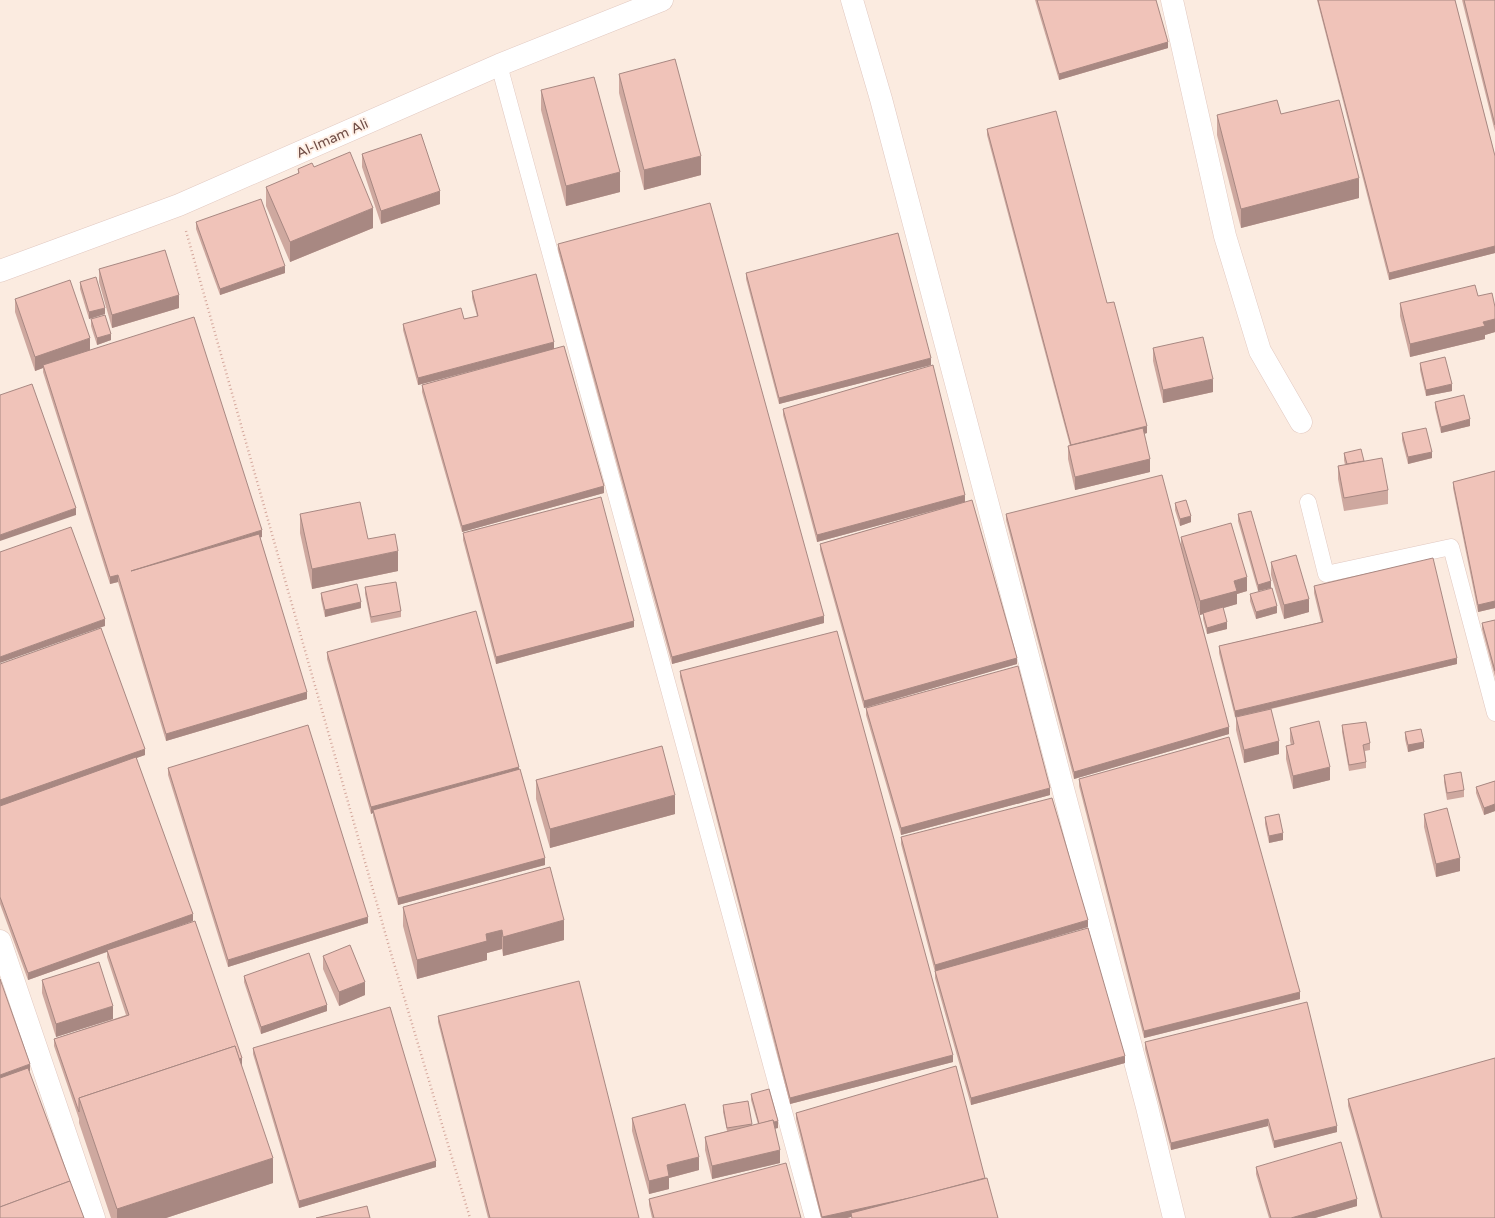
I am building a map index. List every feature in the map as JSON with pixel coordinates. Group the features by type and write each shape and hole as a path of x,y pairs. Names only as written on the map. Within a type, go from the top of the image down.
{"street":[{"name":"Al-Imam Ali","path":"0,271 179,205 499,65 662,0"},
{"path":"852,0 881,99 1145,1100 1174,1218"},
{"path":"1172,0 1225,236 1260,351 1301,422"},
{"path":"0,941 94,1218"}],"lane":[{"path":"499,65 813,1218"},
{"path":"1308,502 1326,574 1451,547 1495,713"}],"path":[{"path":"179,205 386,935 470,1218"}],"building":[{"path":"1037,0 1156,0 1168,42 1059,74"},
{"path":"1318,0 1455,0 1495,156 1495,246 1389,273"},
{"path":"1464,0 1495,0 1495,125"},
{"path":"675,59 701,156 644,170 619,74"},
{"path":"594,77 620,172 566,186 541,90"},
{"path":"1277,100 1281,114 1339,100 1359,178 1241,209 1217,115"},
{"path":"1056,111 1107,303 1114,302 1147,426 1071,445 987,129"},
{"path":"421,134 440,191 381,211 362,154"},
{"path":"350,152 373,208 290,242 266,187 299,173 298,169 312,163 314,167"},
{"path":"261,199 285,266 220,289 196,222"},
{"path":"710,203 824,616 672,657 558,244"},
{"path":"898,233 931,358 779,398 746,273"},
{"path":"165,250 179,295 112,315 99,269"},
{"path":"536,274 554,342 418,378 403,324 461,308 464,319 478,316 472,291"},
{"path":"96,277 105,308 89,312 80,282"},
{"path":"70,280 90,338 35,357 15,299"},
{"path":"1475,285 1478,296 1492,293 1495,307 1495,319 1483,322 1485,326 1410,344 1400,303"},
{"path":"105,315 111,334 97,338 91,319"},
{"path":"194,317 262,530 131,571 259,534 307,692 166,734 118,575 110,577 43,365"},
{"path":"1203,337 1213,379 1163,390 1153,348"},
{"path":"564,346 604,486 462,526 422,385"},
{"path":"1445,357 1452,384 1426,390 1420,363"},
{"path":"933,365 965,495 817,535 783,409"},
{"path":"32,384 76,508 0,535 0,395"},
{"path":"1464,395 1470,419 1441,427 1435,402"},
{"path":"1143,428 1150,459 1075,477 1068,446"},
{"path":"1426,428 1432,452 1408,457 1402,433"},
{"path":"1361,449 1364,461 1347,464 1344,453"},
{"path":"1382,458 1388,490 1344,498 1338,466"},
{"path":"1495,471 1495,601 1478,605 1453,482"},
{"path":"1162,475 1229,727 1074,772 1006,514"},
{"path":"601,497 634,621 496,657 463,533"},
{"path":"972,500 1017,658 864,701 820,544"},
{"path":"1186,500 1191,516 1180,519 1175,503"},
{"path":"360,502 368,539 395,534 398,551 312,569 300,514"},
{"path":"1251,511 1271,581 1258,585 1238,514"},
{"path":"1231,523 1247,577 1234,581 1237,591 1200,601 1181,537"},
{"path":"71,527 105,619 0,657 0,552"},
{"path":"1296,555 1309,599 1284,605 1271,562"},
{"path":"1433,558 1457,658 1235,711 1219,646 1323,622 1314,586"},
{"path":"396,582 401,611 371,617 365,587"},
{"path":"357,584 361,602 325,610 321,593"},
{"path":"1272,588 1277,606 1256,612 1250,594"},
{"path":"1223,607 1227,622 1207,628 1203,613"},
{"path":"476,611 519,767 371,807 327,652"},
{"path":"1495,620 1495,671 1482,623"},
{"path":"101,628 145,749 0,800 0,664"},
{"path":"837,631 953,1055 790,1098 680,671"},
{"path":"1018,666 1050,788 901,828 866,708"},
{"path":"1271,709 1279,741 1244,750 1236,717"},
{"path":"1319,721 1330,767 1293,776 1286,746 1294,744 1290,728"},
{"path":"1366,722 1370,743 1363,745 1366,762 1349,765 1342,725"},
{"path":"308,725 368,917 228,960 168,768"},
{"path":"1421,729 1424,742 1408,745 1405,732"},
{"path":"1229,737 1300,992 1144,1031 1079,779"},
{"path":"662,746 675,795 550,829 536,780"},
{"path":"136,757 193,914 28,973 0,897 0,806"},
{"path":"520,769 545,858 398,898 373,810"},
{"path":"1461,772 1464,790 1447,793 1444,775"},
{"path":"1495,781 1495,804 1484,808 1476,787"},
{"path":"1052,798 1088,920 935,965 901,837"},
{"path":"1447,808 1460,858 1436,864 1424,814"},
{"path":"1279,814 1283,833 1269,836 1265,817"},
{"path":"550,867 564,920 503,937 502,930 486,934 487,941 417,960 403,907"},
{"path":"195,921 242,1058 239,1059 235,1046 79,1098 79,1112 54,1039 129,1015 107,950"},
{"path":"1088,928 1125,1056 971,1098 935,971"},
{"path":"350,945 365,982 339,992 323,956"},
{"path":"309,953 327,1005 261,1027 244,976"},
{"path":"99,962 113,1006 56,1024 42,980"},
{"path":"0,979 30,1064 0,1075"},
{"path":"579,981 639,1218 490,1218 438,1016"},
{"path":"1307,1002 1337,1126 1274,1141 1268,1119 1171,1143 1145,1042"},
{"path":"390,1007 436,1161 299,1201 253,1048"},
{"path":"235,1046 273,1158 117,1209 79,1098"},
{"path":"1495,1058 1495,1218 1382,1218 1348,1099"},
{"path":"956,1066 985,1178 914,1197 822,1217 796,1113"},
{"path":"28,1068 70,1181 0,1207 0,1078"},
{"path":"769,1089 778,1121 774,1122 773,1120 759,1124 751,1094"},
{"path":"748,1101 752,1124 727,1128 723,1105"},
{"path":"685,1104 699,1157 667,1165 669,1176 649,1181 632,1118"},
{"path":"773,1120 780,1150 712,1166 705,1137"},
{"path":"1341,1142 1357,1199 1291,1218 1271,1218 1256,1167"},
{"path":"786,1163 801,1218 654,1218 649,1199"},
{"path":"987,1178 998,1218 852,1218 851,1213"},
{"path":"70,1181 84,1218 0,1218 0,1207"},
{"path":"367,1206 370,1218 316,1218"}]}
